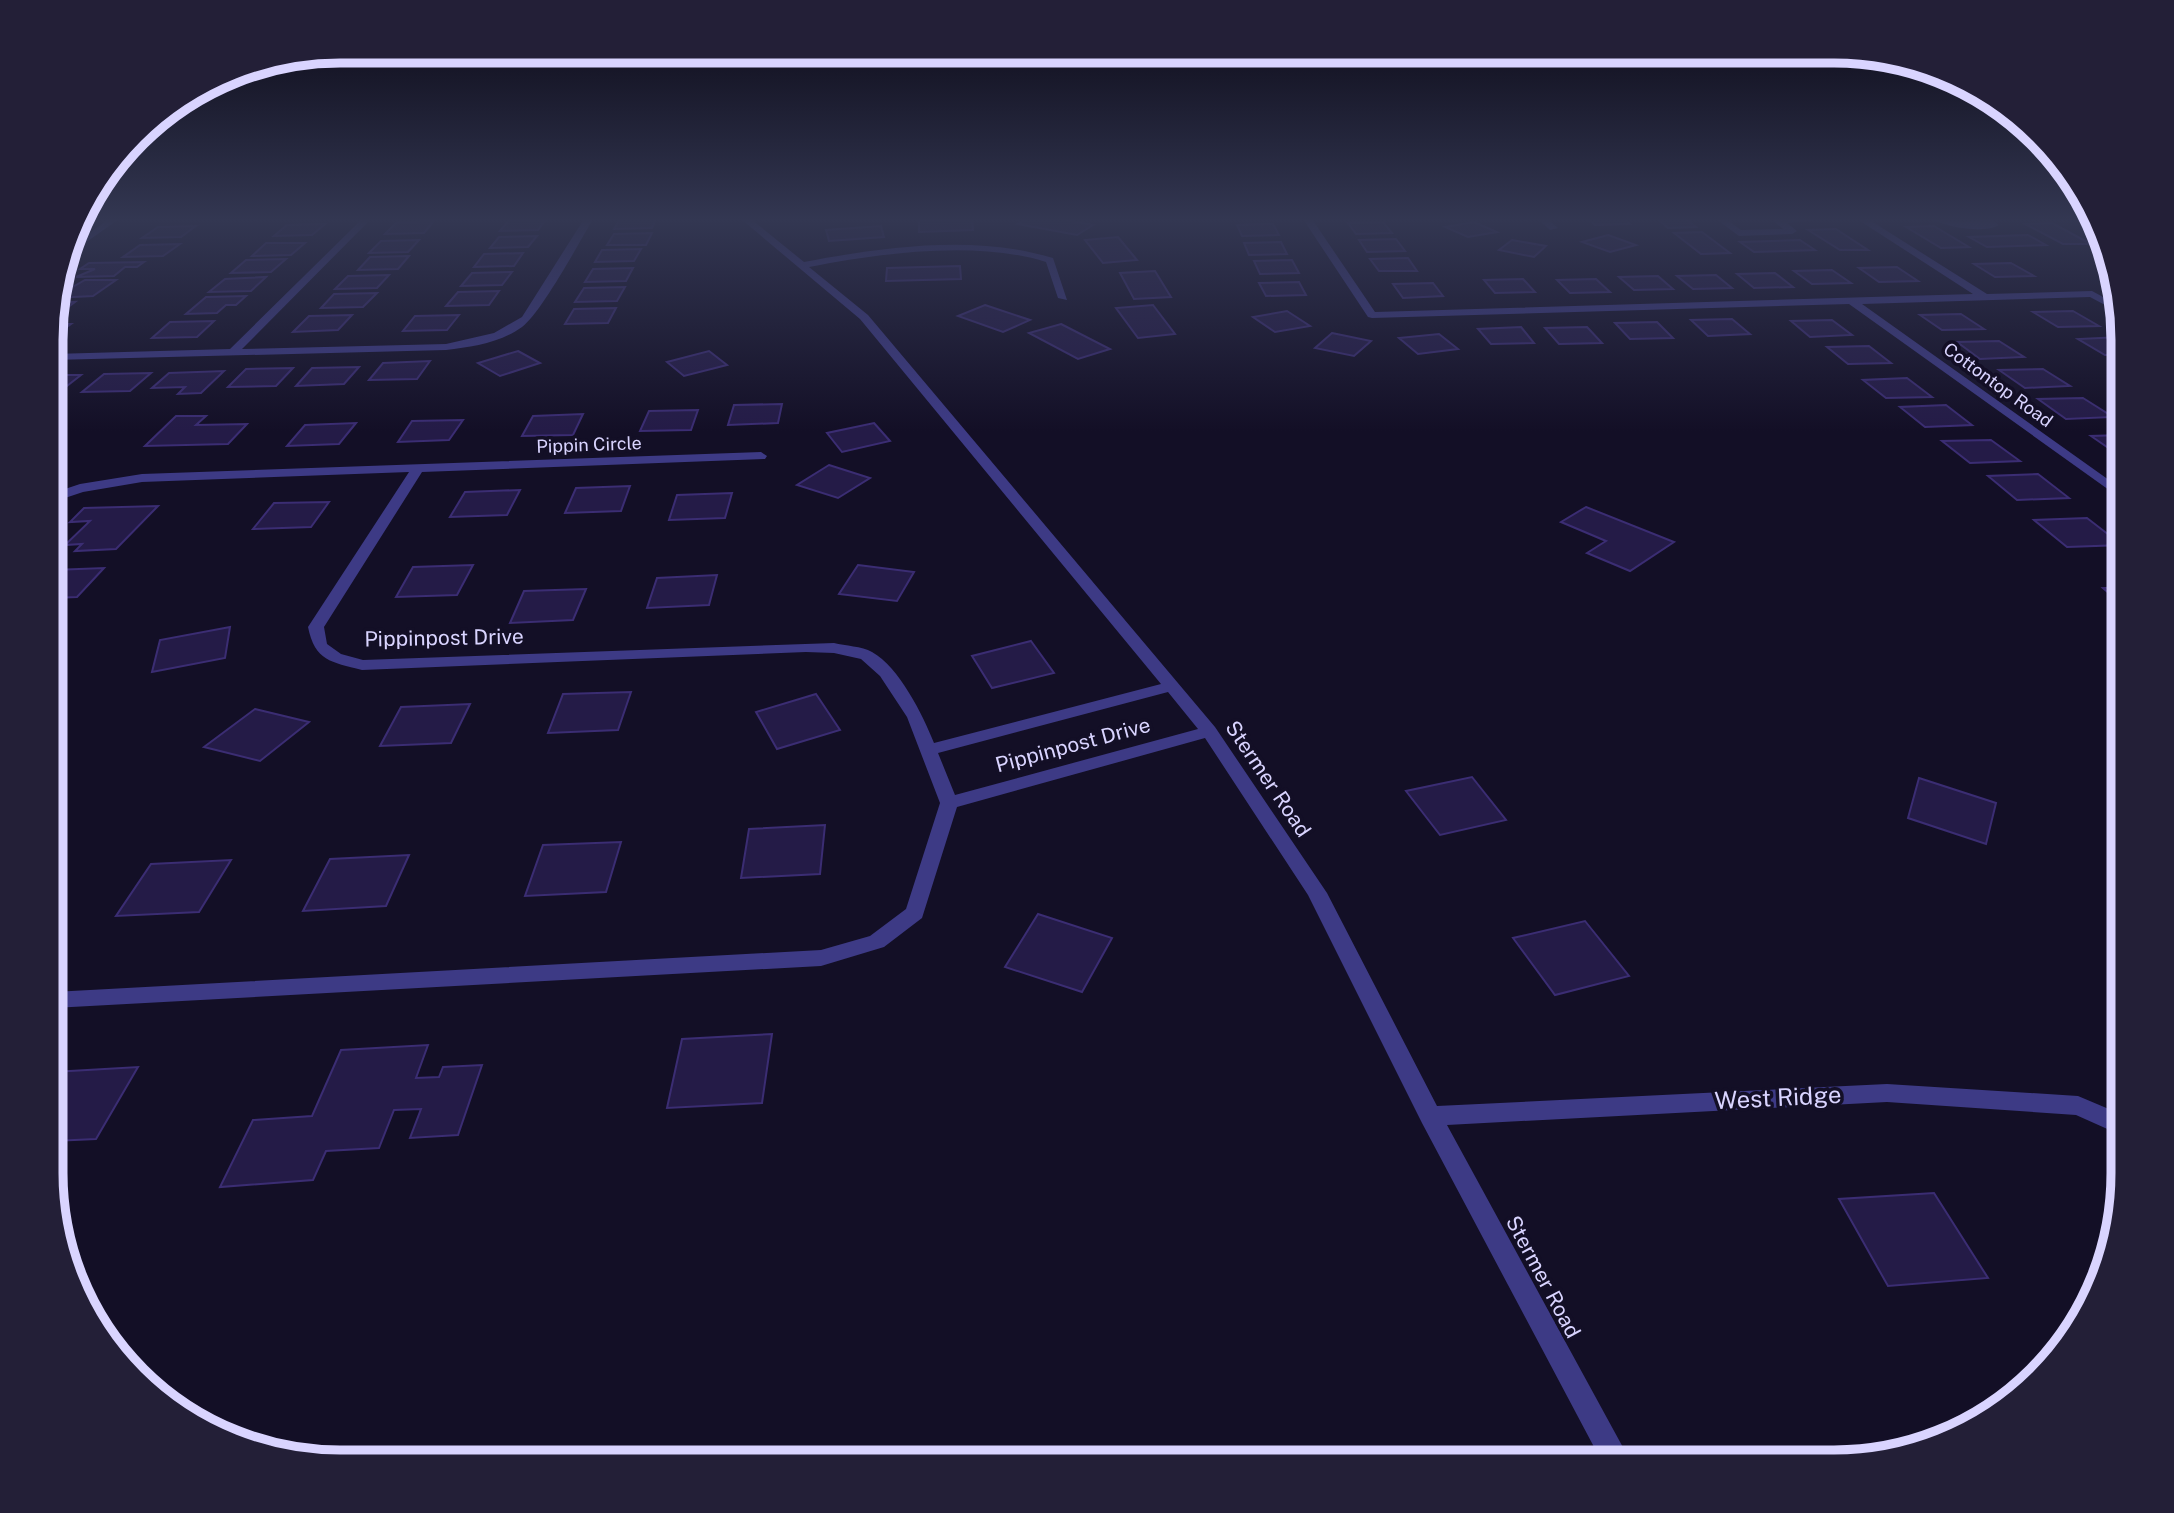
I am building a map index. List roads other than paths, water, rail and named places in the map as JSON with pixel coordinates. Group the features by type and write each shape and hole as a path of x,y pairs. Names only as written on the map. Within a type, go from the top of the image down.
{"street":[{"path":"233,352 296,290"},
{"path":"63,357 446,346 489,340 512,331 526,319 545,290"},
{"name":"Stermer Road","path":"830,290 864,317 1209,731 1317,894 1430,1116 1611,1450"},
{"path":"1060,290 1063,298"},
{"path":"1354,290 1372,316 2092,294 2109,304"},
{"path":"1973,290 1986,298"},
{"name":"Cottontop Road","path":"1853,302 2111,487"},
{"name":"Pippin Circle","path":"418,468 761,456"},
{"path":"63,494 80,488 133,478 418,468"},
{"name":"Pippinpost Drive","path":"418,468 316,627 320,646 335,657 362,665 393,665 834,648 866,655 886,673 915,717 948,803 1209,731"},
{"name":"Pippinpost Drive","path":"928,750 1171,686"},
{"path":"63,999 821,958 877,942 915,913 948,803"},
{"name":"West Ridge","path":"1430,1116 1888,1093 2078,1106 2111,1121"}]}
